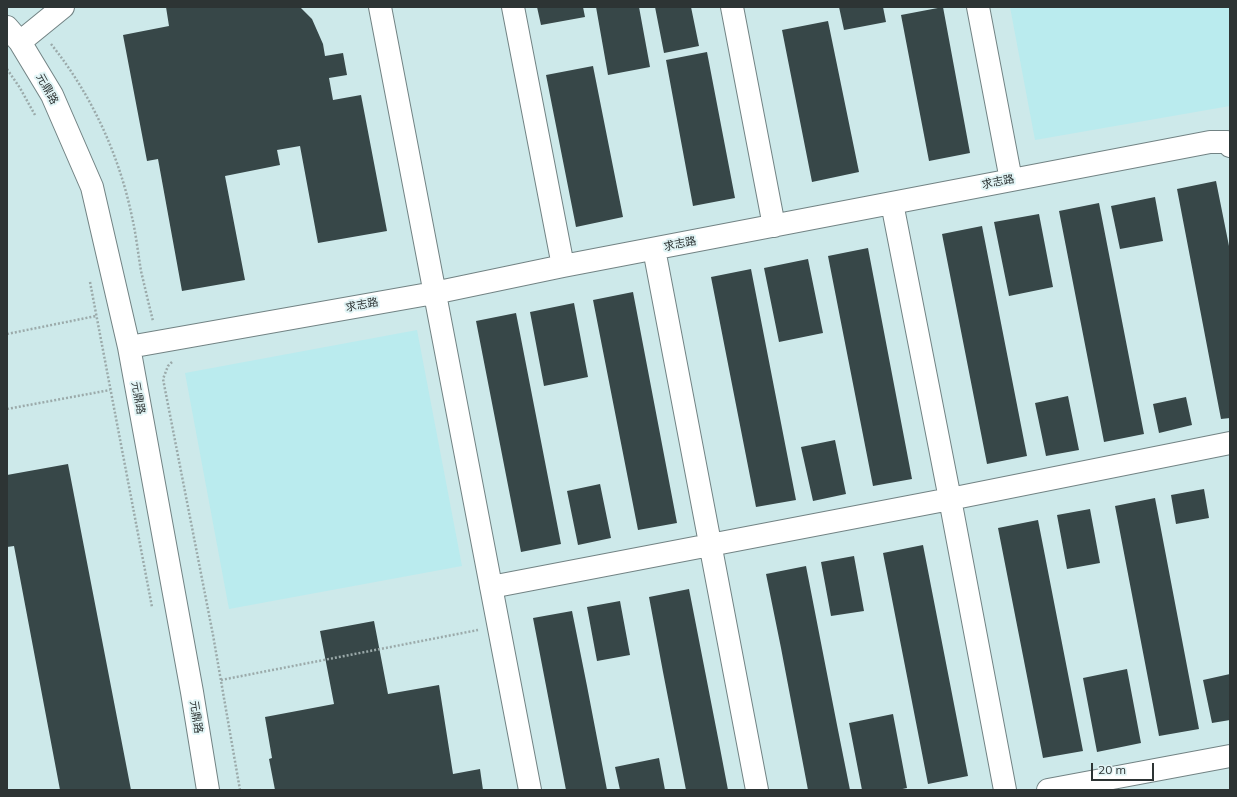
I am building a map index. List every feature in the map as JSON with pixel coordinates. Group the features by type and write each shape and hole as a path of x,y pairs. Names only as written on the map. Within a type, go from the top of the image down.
{"street":[{"path":"13,34 63,7"},
{"path":"380,7 530,790"},
{"path":"513,7 563,266"},
{"path":"732,7 774,226"},
{"path":"978,7 1011,180"},
{"name":"元鼎路","path":"13,34 52,94 92,187 129,347 192,692 208,790"},
{"name":"求志路","path":"129,347 434,293 563,266 1210,142 1227,142 1230,146"},
{"path":"892,203 1005,790"},
{"path":"654,249 757,790"},
{"path":"491,587 710,546 1230,443"},
{"path":"1048,790 1230,756"}],"path":[{"path":"7,68 38,119"},
{"path":"90,281 154,615"},
{"path":"7,334 96,316"},
{"path":"176,358 168,366 163,380 221,680 240,790"},
{"path":"7,409 110,390"},
{"path":"221,680 498,626"}],"shaded area":[{"path":"7,7 1230,7 1230,790 7,790"},
{"path":"1010,7 1230,7 1230,106 1035,140"},
{"path":"417,330 462,566 229,609 185,373"}],"building":[{"path":"166,7 300,7 312,19 323,44 325,56 343,53 347,75 329,78 333,100 361,95 387,231 318,243 300,146 277,150 280,165 225,176 245,280 182,291 158,159 147,161 123,35 169,26"},
{"path":"537,7 583,7 585,17 541,25"},
{"path":"596,7 639,7 650,67 608,75"},
{"path":"655,7 691,7 699,46 664,53"},
{"path":"839,7 883,7 886,22 844,30"},
{"path":"943,7 970,153 929,161 901,15"},
{"path":"828,21 859,172 812,182 782,30"},
{"path":"707,52 735,198 693,206 666,60"},
{"path":"593,66 623,217 576,227 546,75"},
{"path":"1216,181 1230,251 1230,418 1221,419 1177,189"},
{"path":"1155,197 1163,241 1120,249 1111,206"},
{"path":"1099,203 1144,434 1104,442 1059,211"},
{"path":"1039,214 1053,287 1009,296 994,222"},
{"path":"982,226 1027,456 987,464 942,234"},
{"path":"868,248 912,479 873,486 828,256"},
{"path":"808,259 823,333 779,342 764,268"},
{"path":"751,269 796,500 756,507 711,277"},
{"path":"633,292 677,523 638,530 593,300"},
{"path":"574,303 588,377 544,386 530,312"},
{"path":"516,313 561,544 521,552 476,321"},
{"path":"1068,396 1079,450 1046,456 1035,403"},
{"path":"1186,397 1192,425 1159,433 1153,404"},
{"path":"835,440 846,494 813,501 801,447"},
{"path":"68,464 131,790 60,790 14,546 7,547 7,475"},
{"path":"600,484 611,538 578,545 567,491"},
{"path":"1204,489 1209,518 1176,524 1171,495"},
{"path":"1155,498 1199,729 1159,736 1115,506"},
{"path":"1090,509 1100,563 1067,569 1057,515"},
{"path":"1038,520 1083,751 1043,758 998,528"},
{"path":"923,545 968,776 928,784 883,553"},
{"path":"854,556 864,611 831,616 821,562"},
{"path":"806,566 850,790 808,790 766,574"},
{"path":"689,589 728,790 686,790 663,672 649,597"},
{"path":"620,601 630,655 597,661 587,607"},
{"path":"572,611 607,790 566,790 533,618"},
{"path":"374,621 388,694 439,685 453,774 480,769 483,790 275,790 269,759 272,758 265,717 334,704 320,631"},
{"path":"1127,669 1141,743 1097,752 1083,678"},
{"path":"1230,674 1230,720 1212,723 1203,680"},
{"path":"893,714 907,788 898,790 862,790 849,723"},
{"path":"659,758 665,790 620,790 615,767"}]}
